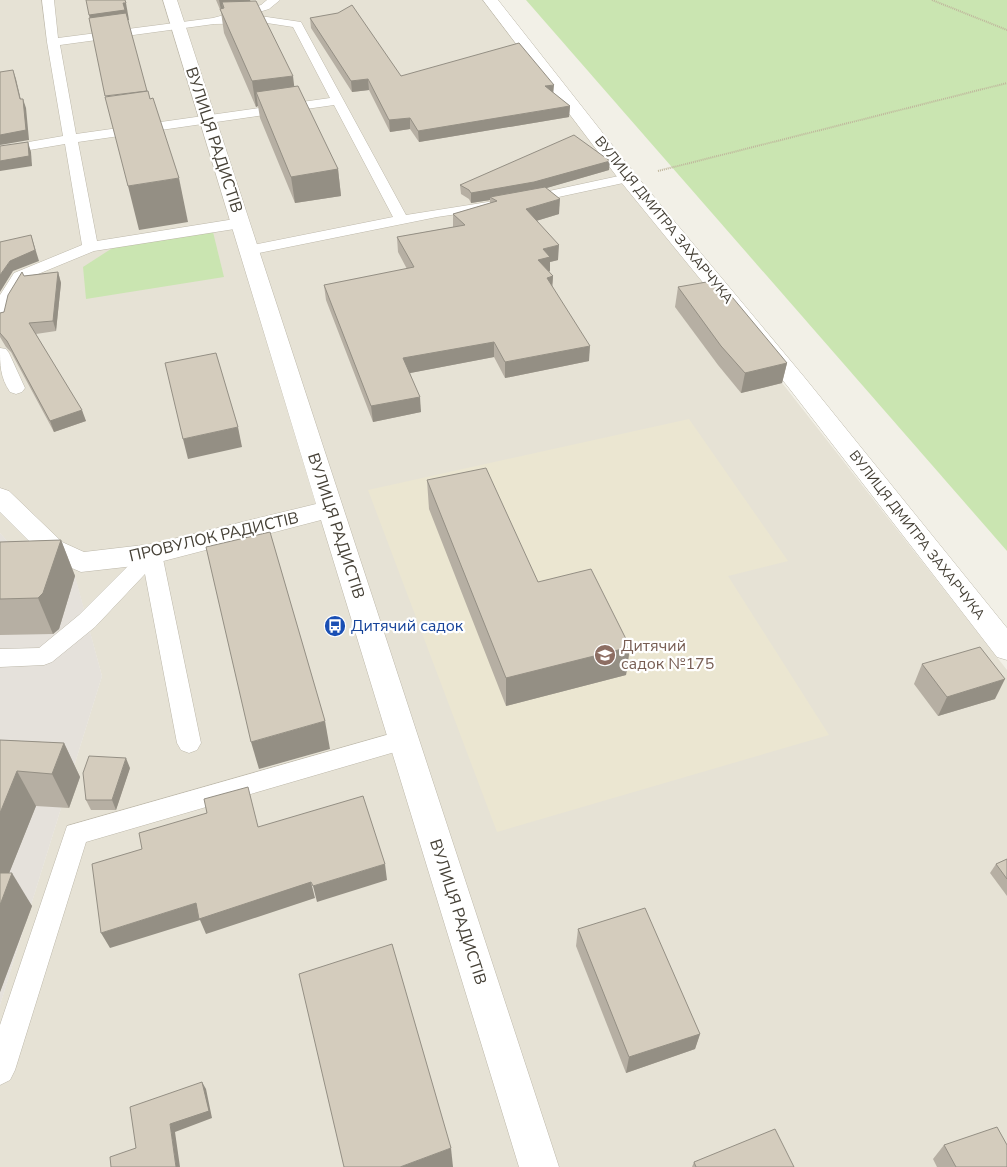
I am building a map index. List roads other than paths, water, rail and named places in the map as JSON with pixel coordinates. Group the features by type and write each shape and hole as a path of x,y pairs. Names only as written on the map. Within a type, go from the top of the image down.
{"street":[{"name":"ВУЛИЦЯ РАДИСТІВ","path":"170,0 539,1167"},
{"name":"ВУЛИЦЯ ДМИТРА ЗАХАРЧУКА","path":"490,0 628,178 797,382 1007,649"},
{"name":"ПРОВУЛОК РАДИСТІВ","path":"0,497 53,549 81,562 152,554 331,509"}],"lane":[{"path":"48,0 90,247"},
{"path":"214,21 265,7 274,0"},
{"path":"54,42 214,21 268,20 297,24 401,219"},
{"path":"0,151 338,101"},
{"path":"249,250 401,219 526,200 628,178"},
{"path":"0,318 2,305 20,276 90,247 240,223"},
{"path":"0,353 16,388"},
{"path":"0,658 44,656 87,621 152,554"},
{"path":"152,554 190,743"},
{"path":"34,561 68,556"},
{"path":"0,1070 76,834 404,740"}],"place":[{"name":"Дитячий садок","path":"335,626"},
{"name":"Дитячий садок №175","path":"605,655"}]}
